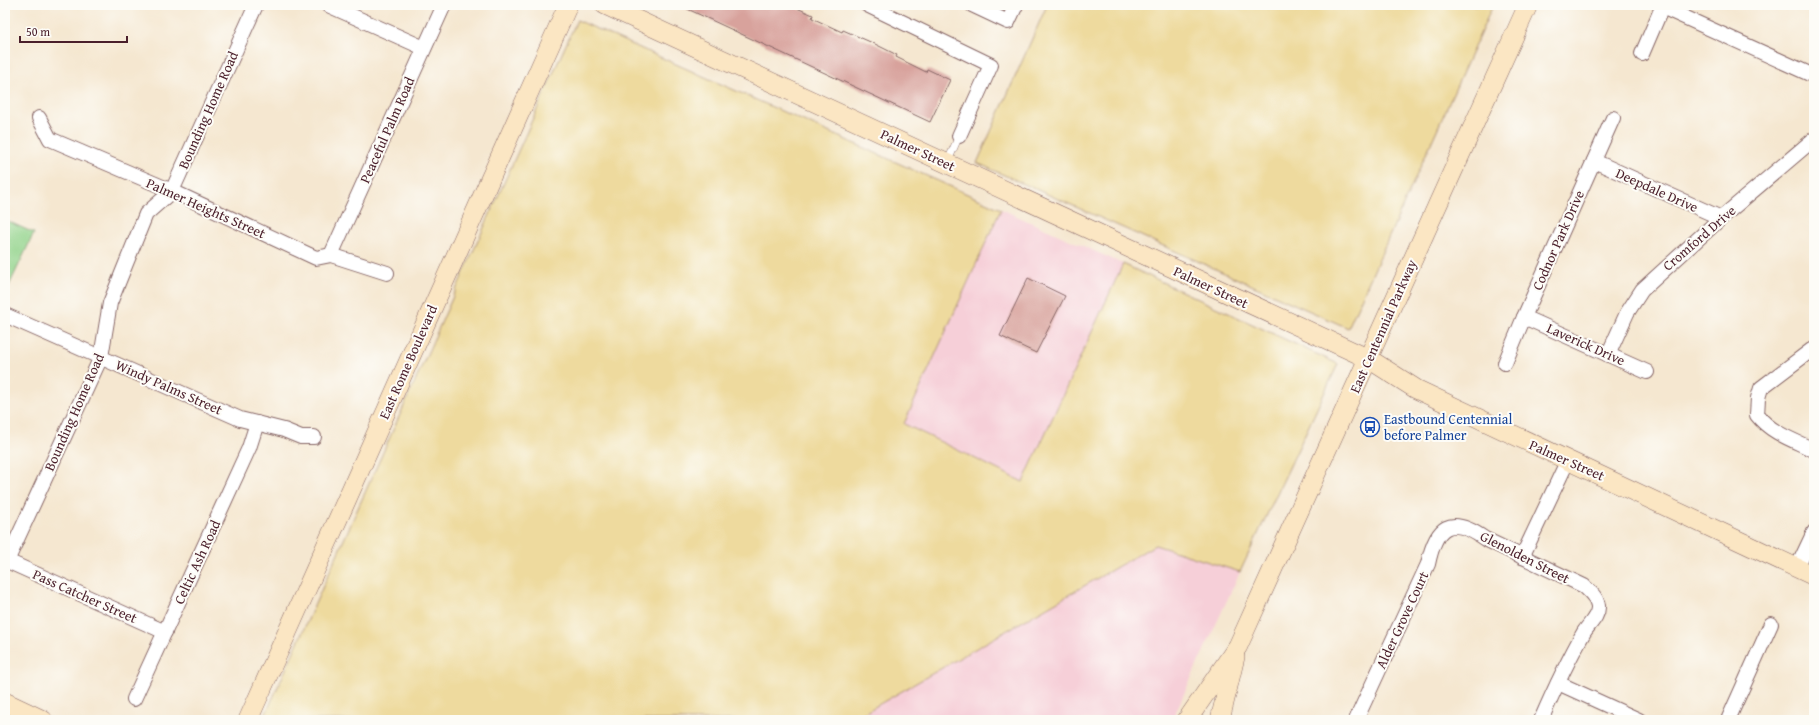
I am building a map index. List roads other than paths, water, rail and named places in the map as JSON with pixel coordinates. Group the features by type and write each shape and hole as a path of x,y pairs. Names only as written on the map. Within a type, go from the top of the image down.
{"street":[{"name":"Bounding Home Road","path":"6,560 101,357 110,303 146,214 172,192 256,5"},
{"path":"328,5 424,48"},
{"name":"Peaceful Palm Road","path":"331,255 444,5"},
{"name":"East Rome Boulevard","path":"248,720 568,5"},
{"name":"Palmer Street","path":"604,5 1368,359 1416,390 1567,462 1636,492 1814,576"},
{"path":"867,5 991,65 960,136"},
{"path":"972,5 1008,22 1016,5"},
{"name":"East Centennial Parkway","path":"1187,720 1238,646 1528,5"},
{"path":"1642,54 1663,6 1814,76"},
{"name":"Palmer Heights Street","path":"39,118 50,139 172,192 316,258 331,255 387,274"},
{"name":"Codnor Park Drive","path":"1505,364 1524,317 1613,118"},
{"name":"Cromford Drive","path":"1608,355 1627,313 1642,290 1721,218 1814,139"},
{"name":"Deepdale Drive","path":"1594,161 1721,218"},
{"name":"Windy Palms Street","path":"5,315 233,416 284,430 301,437 314,438"},
{"name":"Laverick Drive","path":"1524,317 1648,372"},
{"path":"1814,348 1762,388 1758,398 1757,415 1764,424 1772,430 1814,450"},
{"name":"Celtic Ash Road","path":"134,699 249,448 257,423"},
{"path":"1522,557 1567,462"},
{"name":"Glenolden Street","path":"1452,525 1472,530 1485,539 1584,586 1594,596 1598,606 1597,614 1590,622 1579,640 1558,683"},
{"name":"Alder Grove Court","path":"1356,720 1428,564 1431,546 1437,535 1442,530 1452,525"},
{"path":"1797,568 1814,532"},
{"name":"Pass Catcher Street","path":"6,560 165,632"},
{"path":"1728,720 1771,624"},
{"name":"East Centennial Parkway","path":"1220,720 1238,646"},
{"path":"1541,720 1558,683 1639,720"},
{"path":"5,702 43,720"}],"lane":[{"path":"947,164 960,136"}],"place":[{"name":"Eastbound Centennial before Palmer","path":"1370,427"}]}
